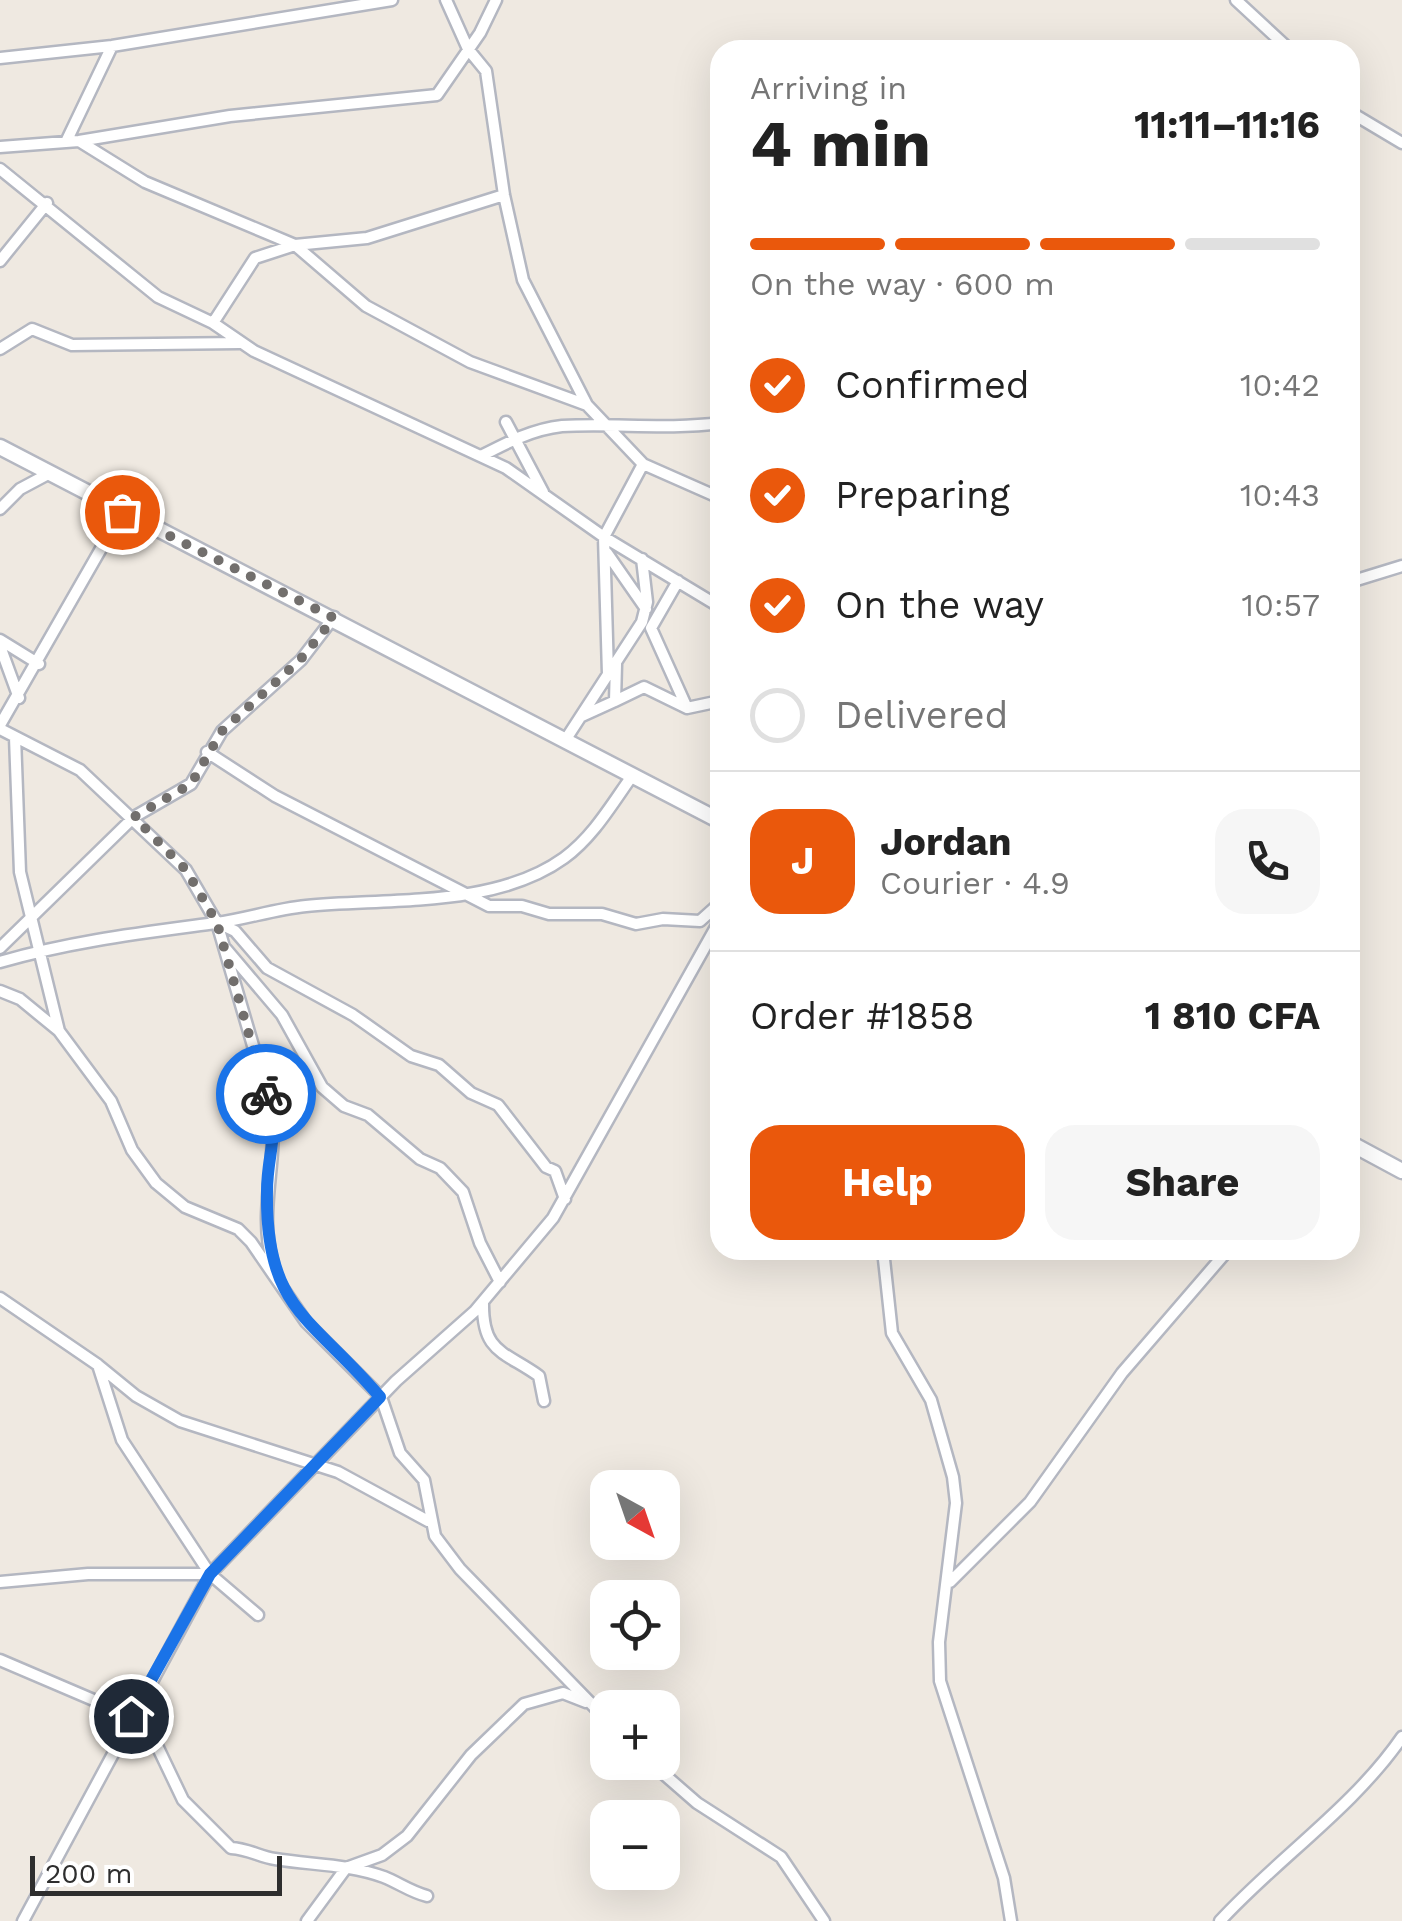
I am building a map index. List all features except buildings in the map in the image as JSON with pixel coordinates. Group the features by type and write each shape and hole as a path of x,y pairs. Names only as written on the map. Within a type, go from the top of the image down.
{"main road":[{"path":"0,447 710,816"},
{"path":"1360,1148 1402,1171"}],"street":[{"path":"0,58 112,46 392,0"},
{"path":"446,0 468,49 486,71 504,195 523,280 588,405 643,464 710,494"},
{"path":"0,147 79,141 230,116 431,96 442,91 496,0"},
{"path":"1236,0 1279,40"},
{"path":"66,142 112,46"},
{"path":"1360,118 1402,143"},
{"path":"79,141 145,182 295,246 366,306 470,362 588,405"},
{"path":"0,170 158,296 214,323 241,343 481,456 710,601"},
{"path":"214,323 256,258 295,246 367,238 504,195"},
{"path":"0,261 47,204"},
{"path":"0,349 32,330 72,345 241,343"},
{"path":"506,422 544,493"},
{"path":"481,456 517,438 563,426 610,429 710,424"},
{"path":"608,674 604,537 643,464"},
{"path":"0,509 20,489 50,473"},
{"path":"122,512 0,727 80,770 134,817 186,870 217,923 271,1107 276,1138 267,1169 267,1246 277,1278"},
{"path":"605,550 646,610"},
{"path":"566,740 646,610 642,559"},
{"path":"1360,579 1402,566"},
{"path":"678,581 651,628 687,708"},
{"path":"0,948 134,817 191,784 222,731 300,660 334,618"},
{"path":"0,643 39,664"},
{"path":"0,643 19,698"},
{"path":"615,702 616,663"},
{"path":"582,716 644,687 687,708 710,704"},
{"path":"702,707 710,700"},
{"path":"15,737 20,872 58,1031"},
{"path":"207,752 286,802 489,906 522,906 548,914 602,914 636,924 663,919 700,922 710,912"},
{"path":"0,962 41,950 153,929 217,923 304,906 466,892 518,880 563,859 597,824 632,776"},
{"path":"217,923 235,931 267,968 353,1015 411,1056 439,1065 471,1094 498,1105 546,1167 555,1171 565,1200"},
{"path":"23,1921 210,1574 318,1466 380,1397 483,1302 565,1200 710,938"},
{"path":"222,944 282,1015 322,1087 344,1106 368,1116 420,1159 440,1168 462,1192 480,1243 500,1282"},
{"path":"0,990 20,999 58,1031 111,1101 132,1150 156,1183 186,1207 238,1230 306,1322 380,1397 400,1453 424,1480 428,1521"},
{"path":"884,1260 892,1334 931,1400 952,1477 956,1503 940,1642 940,1682 1004,1878 1011,1921"},
{"path":"949,1583 1030,1502 1122,1372 1219,1260"},
{"path":"0,1298 136,1396 180,1421 318,1466 383,1493 428,1521 460,1568 590,1703"},
{"path":"483,1302 482,1322 492,1348 539,1376 544,1401"},
{"path":"98,1365 122,1440 210,1574 258,1615"},
{"path":"0,1582 88,1574 210,1574"},
{"path":"0,1660 131,1716 150,1731 183,1800 230,1848 255,1850 270,1859 346,1868 387,1878 427,1896"},
{"path":"307,1921 346,1868 373,1859 399,1843 471,1755 524,1704 563,1693 590,1703"},
{"path":"1220,1921 1270,1868 1342,1806 1402,1737"},
{"path":"671,1780 696,1802 781,1857 824,1921"}],"way so far":[{"path":"122,512 334,618 300,660 222,731 191,784 177,796 134,817 186,870 217,923 266,1094"}],"route":[{"path":"131,1716 210,1574 318,1466 380,1397 306,1322 277,1278 267,1246 267,1169 276,1138 266,1094"}]}
